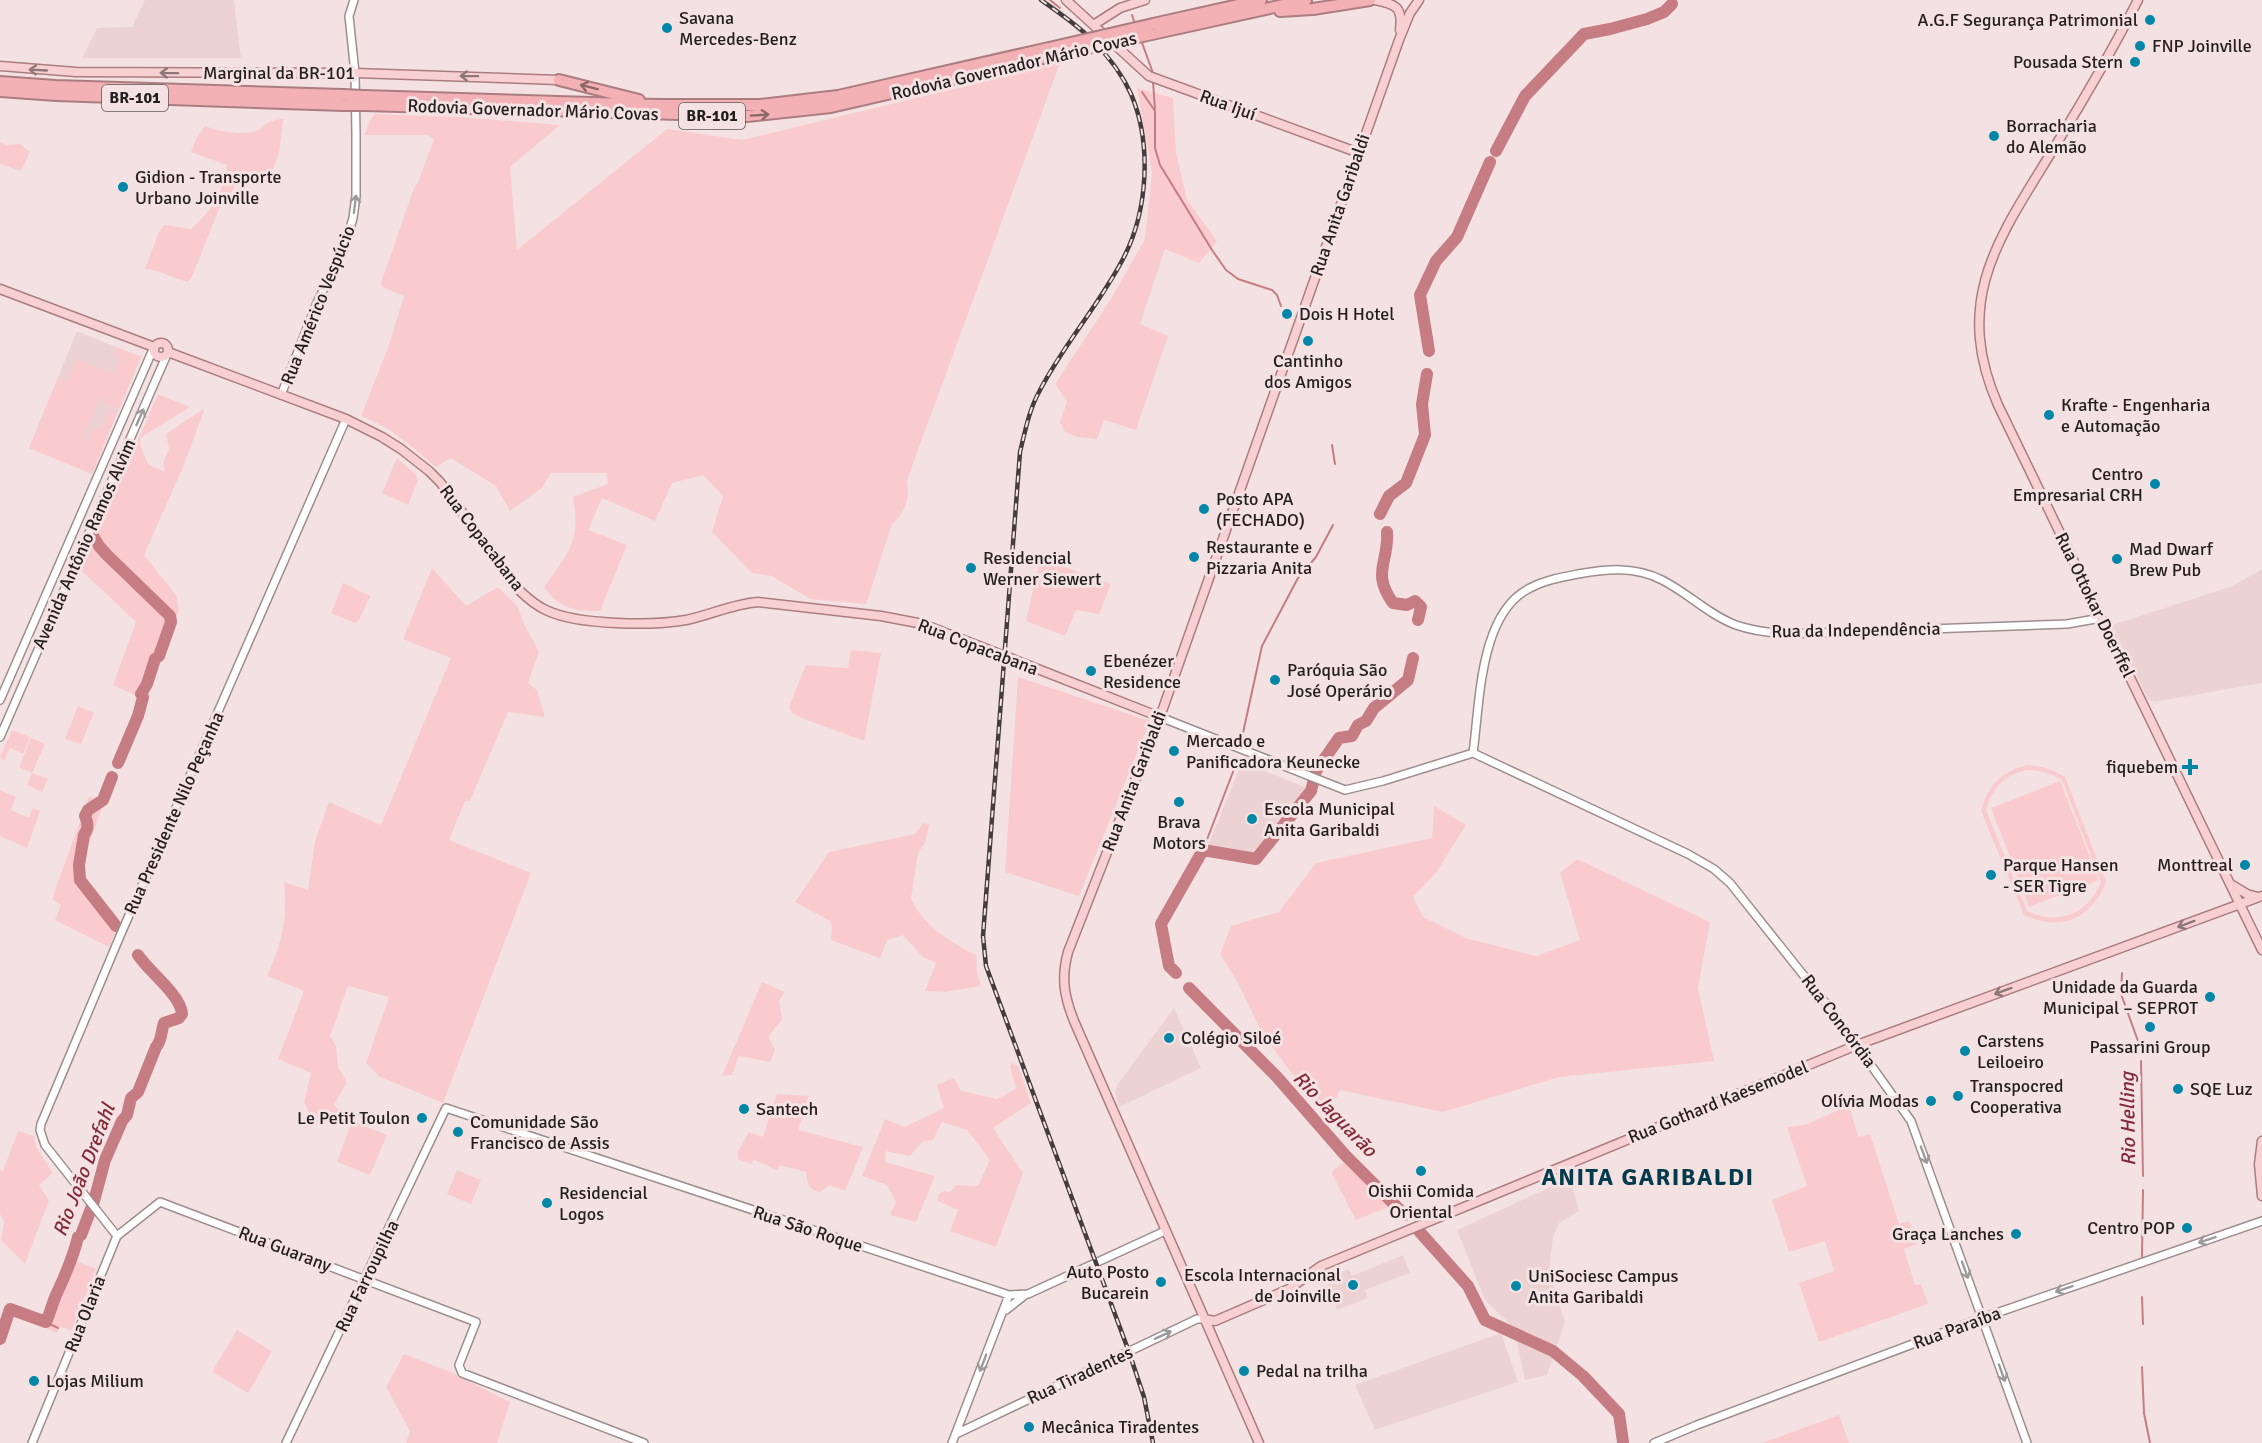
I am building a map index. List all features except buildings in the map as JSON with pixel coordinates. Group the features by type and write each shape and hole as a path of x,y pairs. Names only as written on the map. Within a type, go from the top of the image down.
{"highway":[{"name":"Rodovia Governador Mário Covas","path":"365,100 747,116 831,107 1153,29 1261,0"},
{"name":"Rodovia Governador Mário Covas","path":"1153,29 1253,12 1306,0"},
{"path":"1253,12 1313,9 1370,0"},
{"name":"Rodovia Governador Mário Covas","path":"0,91 56,95 752,105 821,98 1051,52"},
{"path":"559,80 660,105"},
{"name":"Rodovia Governador Mário Covas","path":"0,82 343,100"}],"main road":[{"name":"Rua Ijuí","path":"1066,0 1110,38 1136,67 1149,76 1359,153"},
{"path":"1095,24 1120,8 1145,0"},
{"name":"Rua Anita Garibaldi","path":"1375,0 1388,2 1399,10 1401,18 1399,40"},
{"name":"Rua Anita Garibaldi","path":"1259,1443 1074,1021 1066,1000 1063,978 1068,951 1160,717 1399,40 1410,13 1419,0"},
{"name":"Rua Ottokar Doerffel","path":"2138,0 2096,78 2001,237 1986,277 1980,312 1982,352 1990,384 2262,950"},
{"name":"Marginal da BR-101","path":"0,66 76,72 355,73 559,80"},
{"path":"0,289 154,347"},
{"name":"Rua Copacabana","path":"154,347 164,343 168,352 346,419 382,437 429,471 451,496 518,589 547,611 565,618 660,622 685,620 739,604 758,602 896,618 942,631 1160,717"},
{"path":"2231,884 2247,894 2260,896"},
{"name":"Rua Gothard Kaesemodel","path":"1204,1319 1215,1321 1289,1289 1321,1266 1857,1045 2260,896"},
{"path":"2262,1141 2259,1164 2262,1196"}],"street":[{"name":"Rua Américo Vespúcio","path":"281,395 316,305 346,242 351,226 356,184 355,73 349,16 354,0"},
{"name":"Avenida Antônio Ramos Alvim","path":"0,700 154,347"},
{"name":"Avenida Antônio Ramos Alvim","path":"0,736 168,352"},
{"name":"Rua Presidente Nilo Peçanha","path":"117,1236 45,1145 40,1124 346,419"},
{"name":"Rua da Independência","path":"1473,753 1487,653 1493,629 1502,614 1528,588 1560,578 1617,569 1648,574 1663,580 1734,624 1765,633 1805,634 2067,624 2101,618"},
{"path":"23,648 37,653"},
{"path":"1160,717 1338,789 1351,790 1473,753"},
{"name":"Rua Concórdia","path":"1473,753 1688,854 1714,869 1730,884 1782,946 1911,1121 2027,1443"},
{"name":"Rua São Roque","path":"446,1108 1010,1295 1028,1294 1165,1231"},
{"name":"Rua Farroupilha","path":"286,1443 446,1108"},
{"name":"Rua Guarany","path":"160,1202 476,1322 459,1370 466,1375 644,1443"},
{"name":"Rua Olaria","path":"32,1443 117,1236 160,1202"},
{"name":"Rua Paraíba","path":"1654,1443 1982,1317 2262,1221"},
{"path":"1002,1315 1010,1306 1028,1294"},
{"path":"952,1443 1010,1295"},
{"name":"Rua Tiradentes","path":"956,1434 1197,1319 1204,1319"},
{"path":"965,1411 968,1419 978,1424"}],"shaded area":[{"path":"145,0 234,0 241,58 82,58 97,28 132,27"},
{"path":"1060,63 907,480 906,504 901,515 892,524 866,604 810,599 772,576 752,573 712,532 723,496 703,475 672,483 655,521 602,498 588,530 627,545 600,611 583,611 568,607 555,600 544,587 571,546 575,525 573,497 608,484 606,473 551,473 542,488 510,511 496,486 451,458 436,467 391,432 361,416 388,348 404,296 382,287 381,283 414,188 434,139 427,135 365,135 374,114 460,117 560,125 510,167 517,250 667,129 742,140"},
{"path":"1137,88 1173,98 1176,153 1187,200 1217,241 1199,263 1165,249 1140,324 1168,336 1136,430 1104,420 1097,439 1077,437 1064,431 1060,422 1067,402 1055,384 1111,299 1145,239 1152,173"},
{"path":"283,119 279,154 267,184 248,175 240,176 226,203 219,209 191,279 187,282 145,269 159,232 164,225 191,229 210,209 220,192 227,165 191,152 205,126 229,132 247,133 257,131 272,121"},
{"path":"0,142 7,145 20,144 30,152 21,171 0,164"},
{"path":"77,331 141,357 92,474 29,448"},
{"path":"117,347 141,357 119,409 103,403 105,399 100,397 82,439 87,441 93,426 102,429 109,410 117,413 92,474 29,448 58,378 67,382 77,359 114,374 120,359 114,356"},
{"path":"158,394 190,407 140,438 141,448 148,464 165,472 163,463 169,449 166,434 205,408 183,467 144,555 176,595 179,611 143,704 140,702 141,698 113,685 136,622 81,570"},
{"path":"397,458 415,474 418,480 408,505 382,493"},
{"path":"1040,558 1111,584 1099,614 1076,610 1065,636 1026,621"},
{"path":"432,568 466,606 498,587 518,607 523,622 539,652 528,683 537,690 545,717 508,712 470,801 465,801 449,840 531,873 443,1103 380,1077 366,1063 389,997 348,986 330,1036 336,1046 338,1067 347,1082 334,1105 352,1119 387,1135 370,1175 337,1162 350,1126 336,1119 304,1128 308,1111 304,1102 311,1073 278,1059 304,991 267,976 283,930 284,882 308,890 315,841 329,802 381,825 451,658 403,639"},
{"path":"2262,569 2262,683 2154,702 2148,699 2112,625 2233,586"},
{"path":"343,583 370,596 358,622 355,623 331,613"},
{"path":"851,650 881,653 864,741 799,717 792,713 789,707 806,665 848,668"},
{"path":"1018,677 1150,721 1079,896 1005,872"},
{"path":"78,706 94,713 81,744 65,739"},
{"path":"12,730 30,737 23,754 10,748 4,761 0,757"},
{"path":"31,738 45,744 32,773 19,767"},
{"name":"Escola Municipal Anita Garibaldi","path":"1242,762 1310,789 1256,856 1207,848"},
{"path":"2027,765 2037,766 2065,777 2106,882 2092,906 2073,919 2050,922 2024,915 1981,811 1987,794 1997,781","holes":["2032,770 2045,772 2062,780 2101,882 2089,902 2071,914 2061,917 2050,917 2027,911 1986,810 1992,795 2000,784 2012,775"]},
{"path":"32,773 48,779 42,792 27,785"},
{"path":"2060,781 2099,880 2029,907 1991,808"},
{"path":"0,790 16,797 11,810 29,818 33,808 40,811 27,848 0,836"},
{"path":"89,796 104,803 82,862 83,876 119,924 109,947 55,920 61,905 52,899"},
{"path":"1434,806 1466,825 1436,873 1413,897 1423,917 1466,938 1536,956 1580,940 1560,873 1577,859 1710,922 1698,988 1714,1061 1559,1077 1443,1112 1340,1090 1326,1119 1263,1035 1238,983 1220,954 1231,926 1279,912 1316,863 1432,838"},
{"path":"923,823 929,825 925,843 918,853 911,899 916,909 930,925 957,945 976,955 981,986 946,992 925,991 936,963 923,957 903,935 887,940 880,958 831,940 830,921 795,902 829,852 915,834"},
{"path":"762,982 785,992 779,1001 782,1019 769,1038 775,1050 770,1062 739,1056 732,1075 722,1076"},
{"name":"Colégio Siloé","path":"1174,1008 1201,1068 1119,1107 1115,1091 1118,1084"},
{"path":"1012,1063 1018,1066 1031,1103 993,1128 1023,1173 996,1247 950,1231 958,1210 937,1201 939,1194 944,1191 950,1192 956,1185 978,1186 990,1160 967,1130 942,1122 933,1140 922,1142 910,1156 886,1151 885,1162 935,1176 916,1222 890,1215 896,1202 887,1185 862,1176 885,1119 905,1127 944,1108 937,1085 954,1078 961,1091 997,1099 1016,1089 1010,1066"},
{"path":"777,1094 809,1096 798,1130 863,1147 845,1191 829,1185 820,1192 816,1191 809,1185 806,1172 780,1165 777,1170 754,1160 751,1164 738,1159 738,1152 749,1132 763,1137"},
{"path":"1843,1108 1850,1108 1858,1137 1870,1134 1899,1224 1909,1221 1917,1244 1904,1249 1915,1285 1921,1284 1928,1304 1819,1342 1799,1283 1834,1271 1825,1241 1789,1252 1772,1200 1807,1186 1787,1127 1805,1125"},
{"path":"18,1131 34,1136 36,1147 53,1173 39,1185 49,1200 25,1264 1,1240 4,1222 0,1214 0,1170 3,1171"},
{"path":"1344,1163 1391,1206 1356,1220 1332,1174 1333,1170"},
{"path":"457,1170 481,1180 471,1204 447,1194"},
{"name":"UniSociesc Campus Anita Garibaldi","path":"1570,1178 1579,1211 1559,1223 1553,1237 1549,1272 1565,1322 1547,1375 1525,1380 1514,1328 1485,1300 1457,1230"},
{"name":"Escola Internacional de Joinville","path":"1403,1255 1410,1273 1365,1290 1368,1298 1337,1310 1325,1279 1349,1269 1352,1276"},
{"path":"69,1258 96,1269 71,1331 60,1326 57,1333 41,1326"},
{"path":"237,1330 272,1351 248,1393 212,1372"},
{"path":"1501,1333 1518,1382 1375,1430 1355,1385"},
{"path":"404,1354 448,1371 510,1402 497,1443 406,1443 410,1431 386,1387"},
{"path":"1839,1415 1849,1443 1762,1443"}],"waterway":[{"path":"1050,0 1060,8"},
{"name":"Rio Jaguarão","path":"1496,151 1525,96 1584,34 1647,19 1664,12 1672,4"},
{"path":"1132,15 1135,24"},
{"path":"1141,40 1153,73"},
{"path":"1153,82 1155,109"},
{"path":"1142,92 1155,111 1155,148 1160,165 1212,250 1226,270 1238,279 1272,290 1277,295 1281,306"},
{"name":"Rio Jaguarão","path":"1429,351 1420,295 1436,261 1457,237 1490,162"},
{"name":"Rio Jaguarão","path":"1380,514 1389,496 1406,483 1425,435 1422,404 1427,374"},
{"path":"1332,445 1335,464"},
{"path":"1241,742 1262,646 1298,578 1316,557 1333,525"},
{"name":"Rio Jaguarão","path":"1387,532 1382,568 1383,583 1393,603 1407,605 1415,601 1421,607 1418,620"},
{"name":"Rio João Drefahl","path":"93,536 107,555 170,616 171,622 159,656 155,659 147,684 141,694 143,697 138,716 118,763"},
{"name":"Rio Jaguarão","path":"1176,973 1169,966 1161,924 1203,850 1256,859 1311,791 1316,771 1339,738 1352,736 1358,725 1366,721 1374,708 1408,680 1413,658"},
{"path":"1203,850 1236,764"},
{"name":"Rio João Drefahl","path":"112,777 103,800 88,810 85,816 87,828 79,865 80,880 116,926"},
{"name":"Rio João Drefahl","path":"0,1339 10,1309 46,1322 94,1201 105,1160 122,1121 127,1115 131,1098 138,1092 159,1042 164,1023 179,1018 182,1014 171,991 138,955"},
{"name":"Rio Helling","path":"2122,973 2121,994 2138,1041"},
{"name":"Rio Jaguarão","path":"1189,988 1277,1077 1345,1155 1405,1215"},
{"name":"Rio Helling","path":"2141,1061 2143,1176"},
{"name":"Rio Helling","path":"2142,1257 2143,1190"},
{"name":"Rio Jaguarão","path":"1418,1230 1468,1286 1485,1320 1553,1351 1583,1376 1619,1414 1623,1442"},
{"name":"Rio Helling","path":"2142,1297 2143,1324"},
{"path":"46,1322 58,1328"},
{"name":"Rio Helling","path":"2142,1367 2144,1413 2150,1443"}],"railway":[{"path":"1041,0 1088,36 1110,60 1124,80 1138,113 1142,134 1144,176 1138,219 1124,257 1039,392 1030,414 1020,452 983,936 986,966 1129,1352 1144,1397 1153,1443"}],"place":[{"name":"A.G.F Segurança Patrimonial","path":"2150,20"},
{"name":"Savana Mercedes-Benz","path":"667,28"},
{"name":"FNP Joinville","path":"2140,46"},
{"name":"Pousada Stern","path":"2135,62"},
{"name":"Borracharia do Alemão","path":"1994,136"},
{"name":"Gidion - Transporte Urbano Joinville","path":"123,187"},
{"name":"Dois H Hotel","path":"1287,314"},
{"name":"Cantinho dos Amigos","path":"1308,341"},
{"name":"Krafte - Engenharia e Automação","path":"2049,415"},
{"name":"Centro Empresarial CRH","path":"2155,484"},
{"name":"Posto APA (FECHADO)","path":"1204,509"},
{"name":"Restaurante e Pizzaria Anita","path":"1194,557"},
{"name":"Mad Dwarf Brew Pub","path":"2117,559"},
{"name":"Residencial Werner Siewert","path":"971,568"},
{"name":"Ebenézer Residence","path":"1091,671"},
{"name":"Paróquia São José Operário","path":"1275,680"},
{"name":"Mercado e Panificadora Keunecke","path":"1174,751"},
{"name":"fiquebem","path":"2190,767"},
{"name":"Brava Motors","path":"1179,802"},
{"name":"Escola Municipal Anita Garibaldi","path":"1252,819"},
{"name":"Monttreal","path":"2245,865"},
{"name":"Parque Hansen - SER Tigre","path":"1991,875"},
{"name":"Unidade da Guarda Municipal – SEPROT","path":"2210,997"},
{"name":"Passarini Group","path":"2150,1027"},
{"name":"Colégio Siloé","path":"1169,1038"},
{"name":"Carstens Leiloeiro","path":"1965,1051"},
{"name":"SQE Luz","path":"2178,1089"},
{"name":"Transpocred Cooperativa","path":"1958,1096"},
{"name":"Olívia Modas","path":"1931,1101"},
{"name":"Santech","path":"744,1109"},
{"name":"Le Petit Toulon","path":"422,1118"},
{"name":"Comunidade São Francisco de Assis","path":"458,1132"},
{"name":"Oishii Comida Oriental","path":"1421,1171"},
{"name":"Residencial Logos","path":"547,1203"},
{"name":"Centro POP","path":"2187,1228"},
{"name":"Graça Lanches","path":"2016,1234"},
{"name":"Auto Posto Bucarein","path":"1161,1282"},
{"name":"Escola Internacional de Joinville","path":"1353,1285"},
{"name":"UniSociesc Campus Anita Garibaldi","path":"1516,1286"},
{"name":"Pedal na trilha","path":"1244,1371"},
{"name":"Lojas Milium","path":"34,1381"},
{"name":"Mecânica Tiradentes","path":"1029,1427"}],"district":[{"name":"ANITA GARIBALDI","path":"1648,1177"}]}
